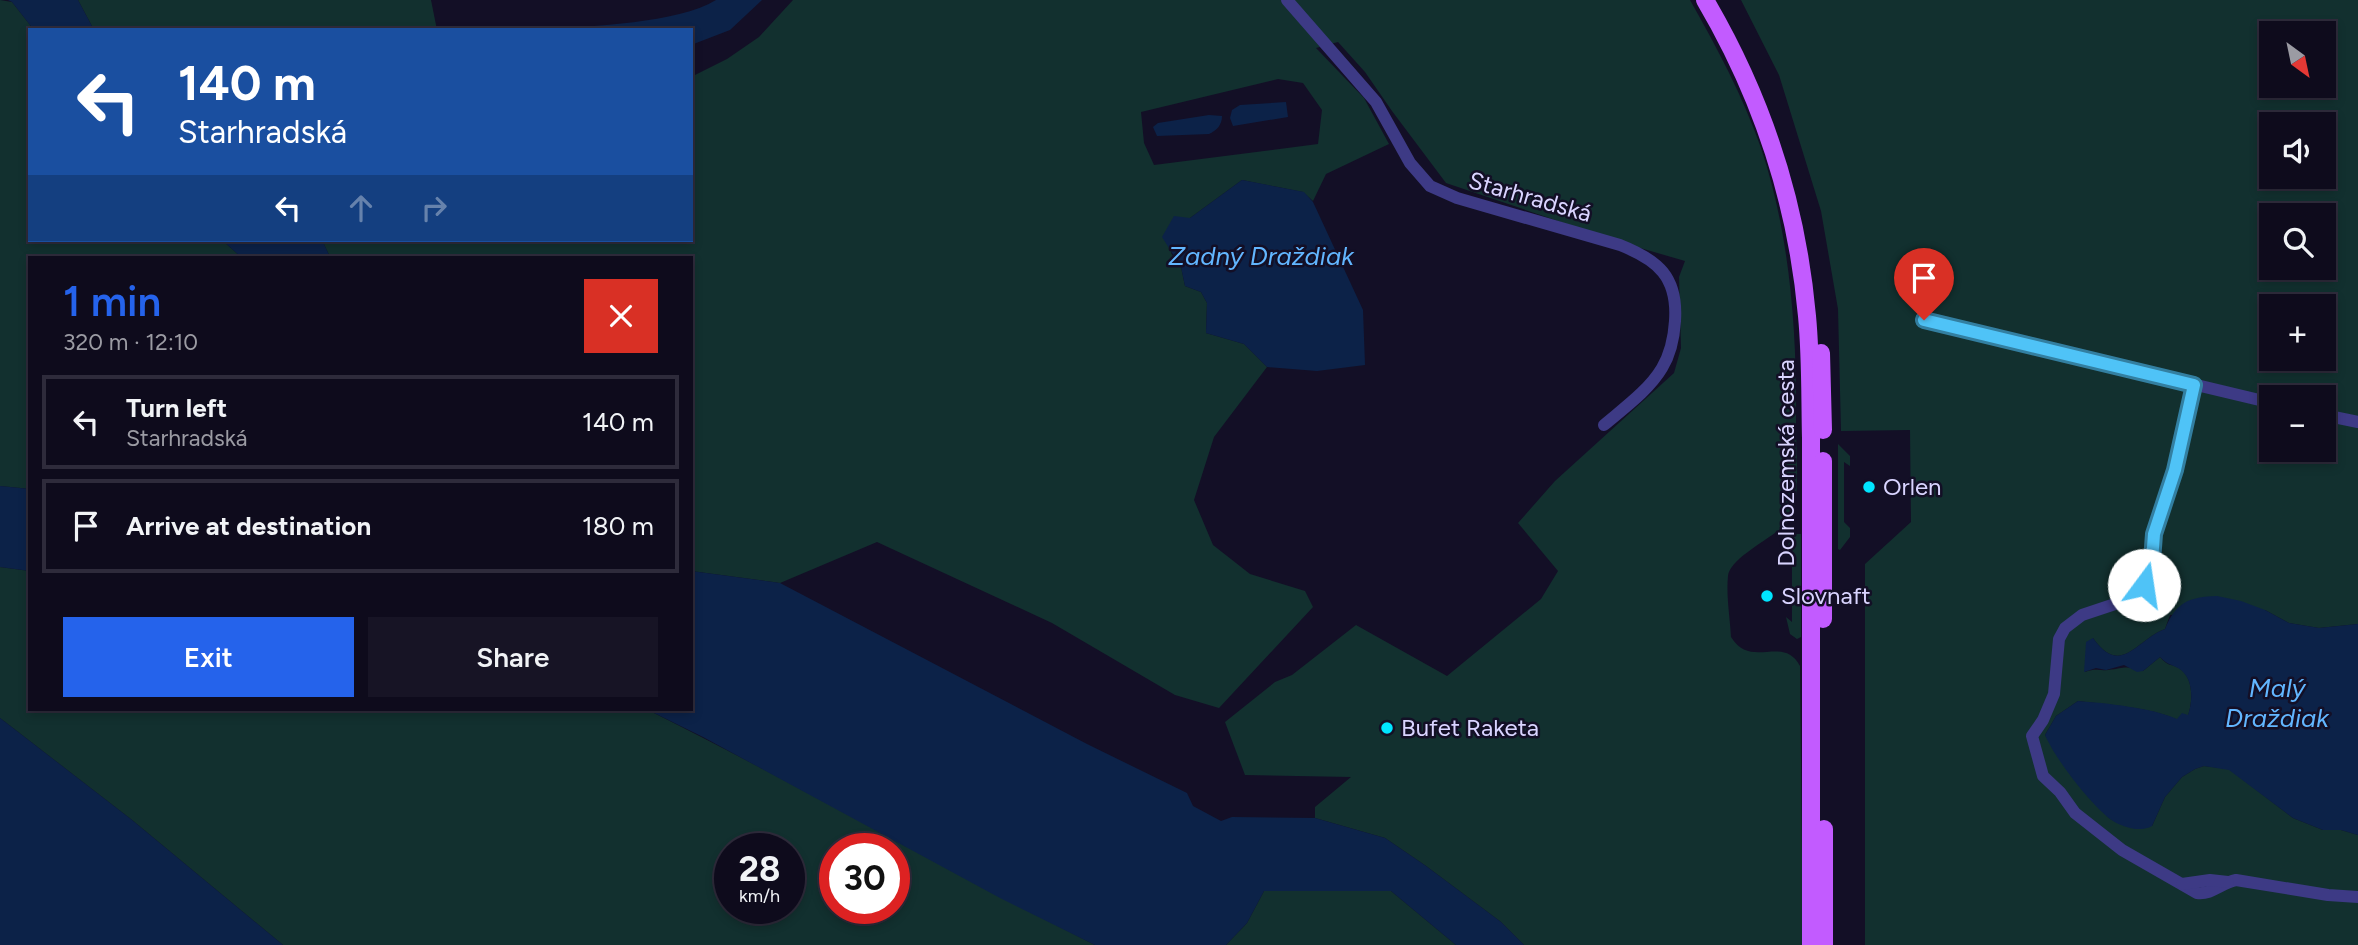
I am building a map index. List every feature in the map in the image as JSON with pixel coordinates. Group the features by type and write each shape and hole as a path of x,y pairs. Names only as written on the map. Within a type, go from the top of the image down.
{"main road":[{"name":"Dolnozemská cesta","path":"1705,0 1744,75 1776,159 1794,230 1806,302 1811,438 1811,945"},
{"name":"Dolnozemská cesta","path":"1719,0 1753,67 1782,139 1803,215 1816,293 1822,385 1824,945"}],"street":[{"name":"Starhradská","path":"1287,0 1376,102 1410,163 1430,186 1457,198 1620,245 1642,254 1660,267 1671,283 1676,306 1671,350 1661,369 1647,386 1604,425"},
{"path":"1924,320 2259,400"},
{"path":"2194,385 2175,470 2154,534 2152,561 2144,585 2130,599 2082,615 2065,628 2059,639 2054,694 2043,720 2032,736 2043,776 2060,792 2075,813 2122,850 2196,893 2207,894 2228,882 2248,881 2328,895 2358,897"},
{"path":"2336,417 2358,422"}],"green space":[{"path":"0,0 12,2 32,28 28,28 28,242 224,242 240,256 28,256 28,489 0,486"},
{"path":"78,0 431,0 437,28 93,28"},
{"path":"793,0 1690,0 1738,91 1761,148 1779,215 1790,283 1795,353 1797,469 1793,517 1737,561 1728,576 1727,591 1731,637 1739,646 1748,651 1785,653 1793,657 1800,666 1803,945 1524,945 1501,922 1385,838 1315,818 1315,807 1351,777 1245,775 1225,722 1275,682 1292,675 1356,625 1447,676 1541,599 1558,571 1518,523 1555,481 1674,373 1681,348 1679,277 1685,261 1623,243 1446,183 1365,72 1338,42 1316,48 1364,98 1389,144 1326,174 1313,201 1303,192 1242,180 1190,218 1171,253 1181,267 1185,286 1201,292 1207,303 1206,333 1244,344 1267,367 1214,437 1194,500 1213,545 1250,574 1305,591 1313,607 1219,708 1175,695 1052,623 877,542 780,583 693,571 693,256 330,256 323,242 693,242 693,76 727,59 759,37","holes":["1278,79 1303,83 1322,110 1318,144 1154,165 1144,143 1141,112"]},
{"path":"1741,0 2358,0 2358,624 2319,628 2289,623 2265,610 2170,615 2165,629 2121,655 2112,655 2103,650 2093,638 2085,672 2125,668 2143,671 2160,657 2167,664 2184,672 2191,690 2188,716 2178,720 2142,709 2078,701 2056,716 2045,735 2076,782 2114,821 2152,826 2165,797 2182,777 2204,766 2229,769 2293,818 2323,830 2341,830 2358,835 2358,945 1865,945 1865,564 1911,522 1910,430 1841,431 1838,309 1821,211 1779,75"},
{"path":"1838,444 1850,456 1850,466 1844,462 1844,522 1850,528 1850,537 1840,550 1838,549"},
{"path":"1796,534 1801,534 1801,637 1797,639 1790,634 1786,617 1792,622 1792,560 1786,555 1786,547"},
{"path":"0,567 28,571 28,711 650,711 882,833 819,833 819,924 910,924 910,848 1095,945 283,945 132,820 0,718"},
{"path":"1264,891 1391,891 1456,945 1226,945 1247,923"}],"water":[{"path":"8,0 78,0 93,28 32,28"},
{"path":"716,0 762,0 730,30 693,44 693,28 571,28 657,19 699,8"},
{"path":"1286,102 1288,117 1233,126 1230,118 1232,110 1240,105"},
{"path":"1209,115 1222,116 1218,127 1209,134 1157,136 1153,127 1158,123"},
{"name":"Zadný Draždiak","path":"1242,180 1304,192 1313,202 1363,310 1365,365 1317,371 1267,367 1244,344 1206,333 1207,303 1201,292 1185,286 1181,267 1162,237 1174,216 1190,218"},
{"path":"224,242 323,242 330,256 240,256"},
{"path":"0,486 28,489 28,571 0,567"},
{"path":"693,571 780,583 1087,744 1187,793 1193,806 1221,821 1232,817 1315,818 1385,838 1501,922 1524,945 1456,945 1391,891 1264,891 1247,923 1226,945 1095,945 910,849 910,833 880,833 650,711 693,711"},
{"name":"Malý Draždiak","path":"2217,596 2265,610 2289,623 2319,628 2358,624 2358,835 2341,830 2323,830 2293,818 2229,770 2204,766 2182,777 2165,797 2152,826 2142,829 2125,827 2110,819 2083,792 2050,745 2045,735 2056,716 2078,701 2142,709 2177,719 2182,713 2188,715 2191,703 2190,683 2178,668 2160,657 2143,671 2137,672 2124,665 2084,672 2086,642 2093,638 2103,650 2112,655 2121,655 2165,629 2174,613 2185,603"},
{"path":"0,718 132,820 283,945 0,945"}],"place":[{"name":"Orlen","path":"1869,487"},
{"name":"Slovnaft","path":"1767,596"},
{"name":"Bufet Raketa","path":"1387,728"}],"route":[{"path":"1924,320 2194,385 2175,470 2154,534 2152,561 2144,585"}]}
